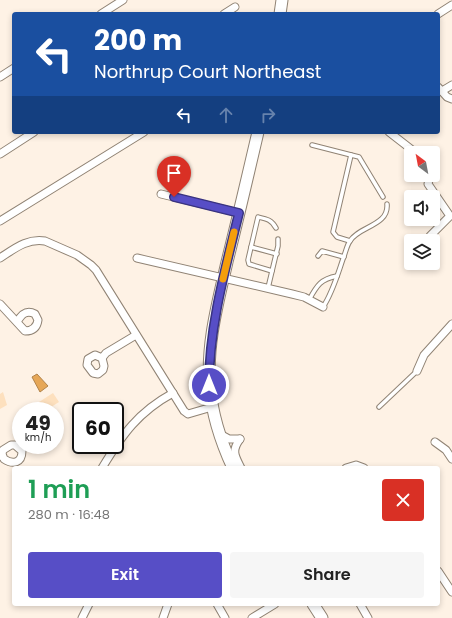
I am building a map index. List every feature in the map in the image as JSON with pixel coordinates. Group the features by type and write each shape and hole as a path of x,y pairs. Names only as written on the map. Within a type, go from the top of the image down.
{"main road":[{"path":"280,12 282,0"},
{"path":"232,466 218,433 212,407 209,385 210,348 224,278 258,134"},
{"path":"314,606 322,618"}],"street":[{"path":"106,12 123,0"},
{"path":"440,13 452,5"},
{"path":"227,12 235,7"},
{"path":"0,77 12,69"},
{"path":"440,89 452,85"},
{"path":"440,89 452,99"},
{"path":"0,154 31,134"},
{"path":"0,221 141,134"},
{"path":"392,134 407,146"},
{"path":"428,182 428,184 451,216 432,234"},
{"path":"161,194 239,213"},
{"path":"0,258 22,244 32,240 45,241 77,255 96,270 186,413 188,414 212,407"},
{"path":"137,258 292,294 310,300 323,307"},
{"path":"0,304 18,322"},
{"path":"417,371 424,355 452,324"},
{"path":"102,358 106,353 136,335"},
{"path":"103,466 113,449 131,426 146,411 173,393"},
{"path":"218,433 229,439 240,439 234,448 240,466"},
{"path":"435,442 446,450 452,459"},
{"path":"440,574 452,592"},
{"path":"82,618 88,606"},
{"path":"163,618 167,606"},
{"path":"218,606 225,618"},
{"path":"252,618 272,606"},
{"path":"361,606 368,618"}],"lane":[{"path":"312,145 359,157 383,197"},
{"path":"350,241 337,237 333,232 351,156"},
{"path":"323,307 330,298 350,241 358,233 379,221 385,214 387,204"},
{"path":"272,271 249,264 248,260 258,217 273,222 276,228"},
{"path":"268,288 277,254 278,239"},
{"path":"251,247 277,254"},
{"path":"318,256 322,251 344,257"},
{"path":"310,300 316,287 323,280 337,276"},
{"path":"379,407 417,371"}],"shaded area":[{"path":"37,374 48,386 40,392 32,377"},
{"path":"3,392 7,405 0,409 0,394"},
{"path":"53,393 59,402 39,402"}],"slow traffic":[{"path":"223,279 234,232"}],"route":[{"path":"174,197 239,213 213,328 210,348 209,385"}]}
